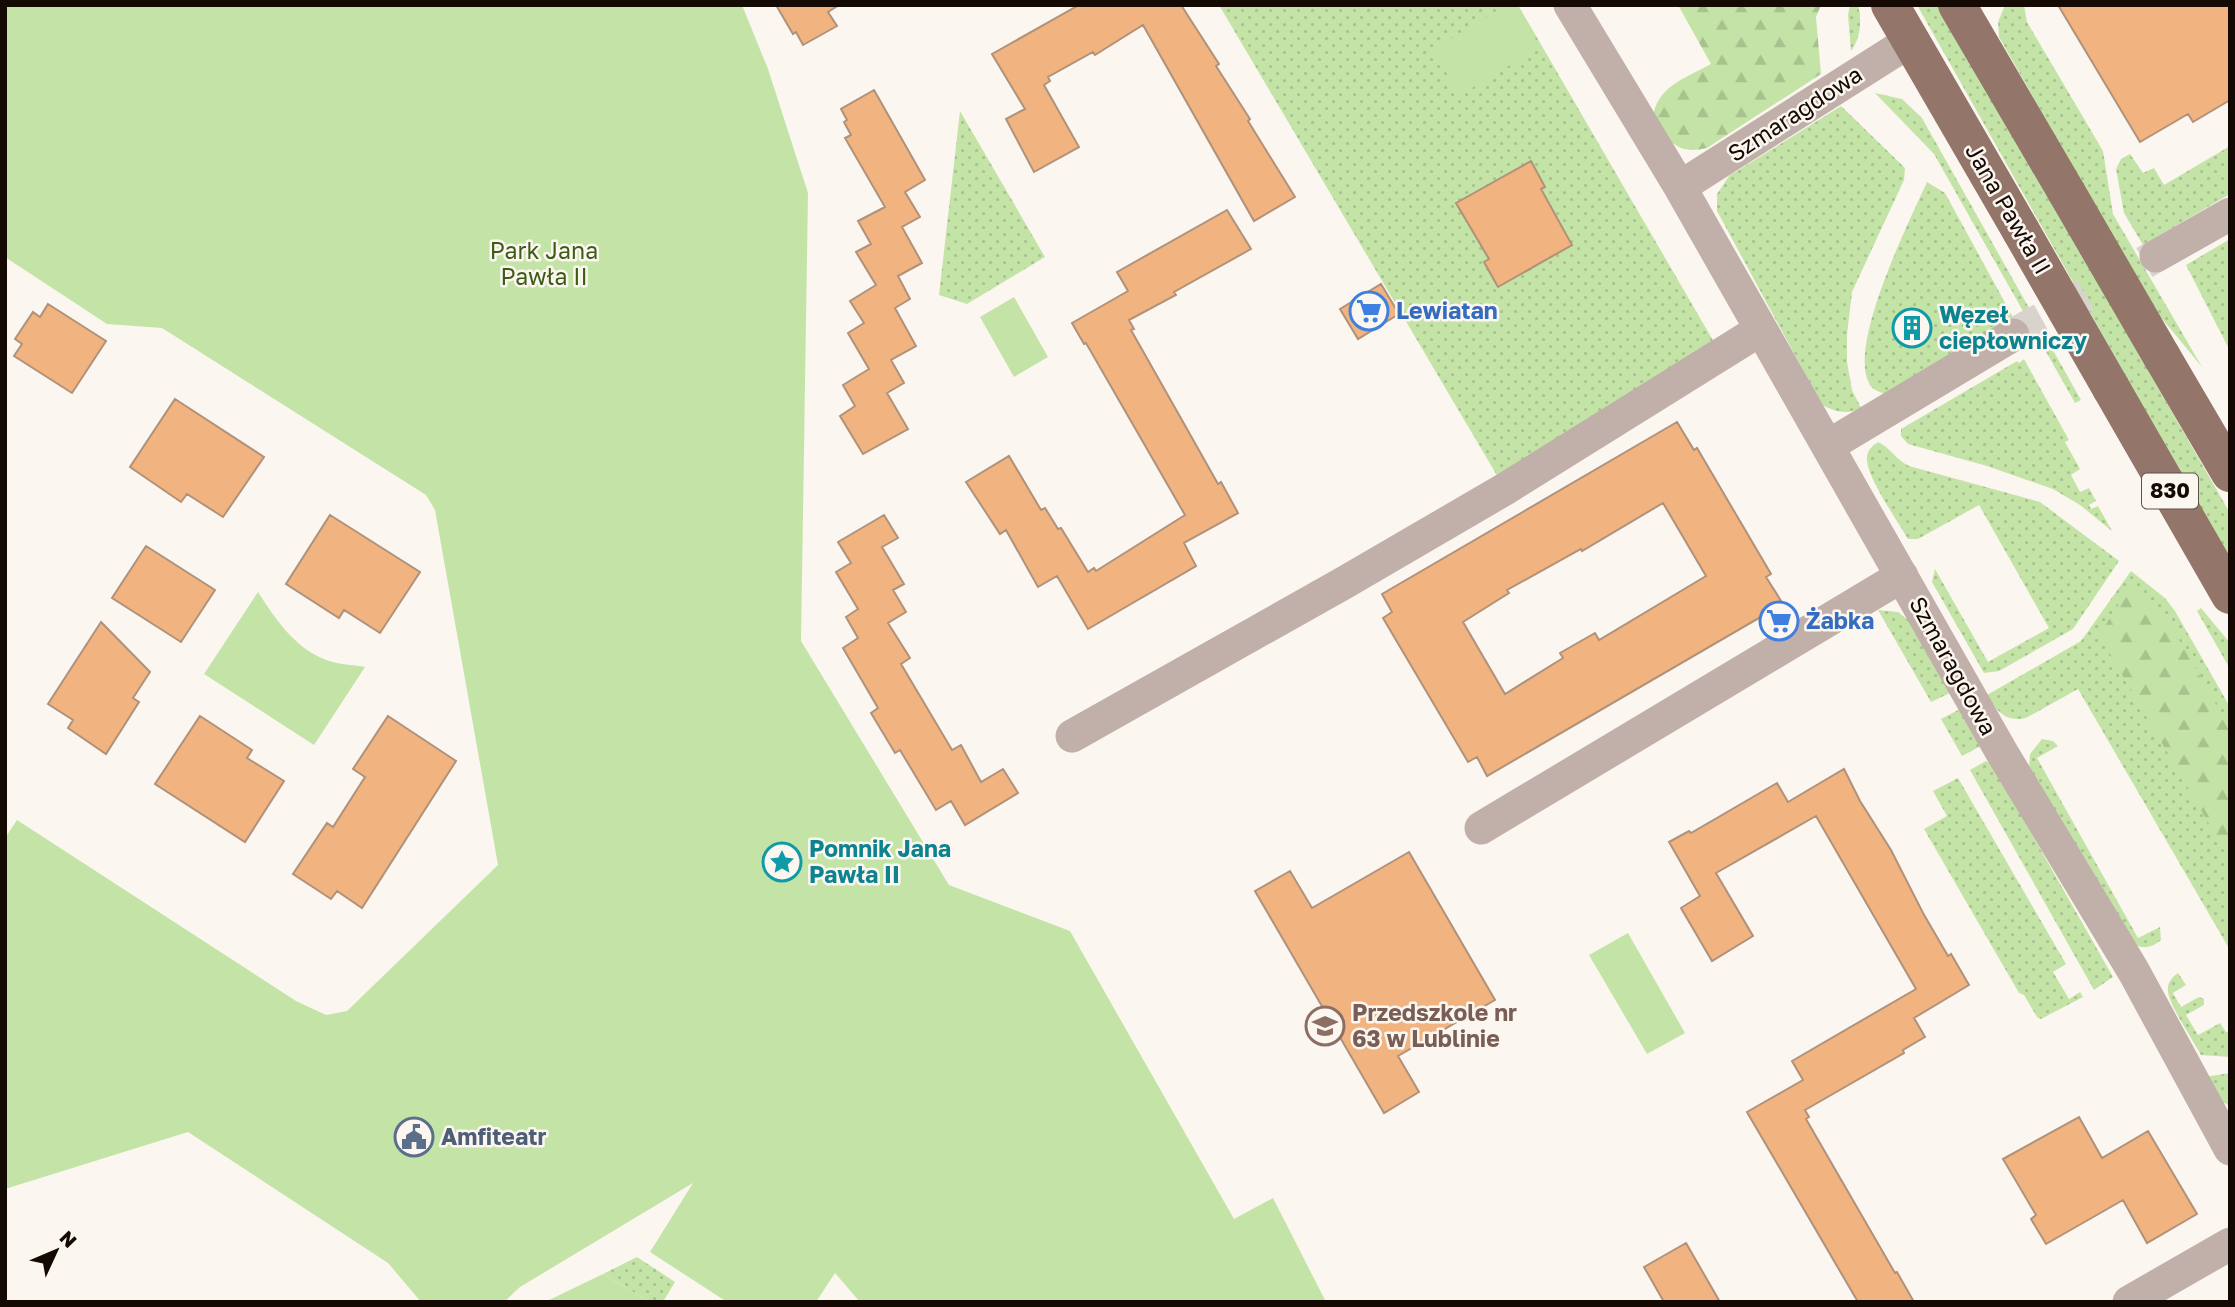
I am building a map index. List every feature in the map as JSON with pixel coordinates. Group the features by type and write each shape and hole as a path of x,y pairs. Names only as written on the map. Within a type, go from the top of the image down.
{"main road":[{"name":"Jana Pawła II","path":"1890,5 2230,595"},
{"name":"830","path":"1960,6 2230,473"}],"street":[{"name":"Szmaragdowa","path":"1570,5 1680,187 2042,822 2134,972 2229,1145"},
{"name":"Szmaragdowa","path":"1680,187 1910,41"},
{"path":"2157,256 2230,214"},
{"path":"1072,736 1493,496 1760,330"},
{"path":"1828,446 2013,335"},
{"path":"1482,828 1902,576"},
{"path":"2129,1302 2230,1244"}],"green space":[{"name":"Park Jana Pawła II","path":"5,5 742,5 768,69 808,193 801,641 949,885 1070,931 1234,1219 1273,1198 1326,1302 860,1302 835,1273 816,1302 727,1302 650,1252 693,1183 520,1287 504,1302 421,1302 388,1263 188,1132 5,1189 5,838 17,820 296,1001 326,1015 347,1011 498,865 435,510 426,495 162,328 107,324 5,257"},
{"path":"1219,5 1518,5 1721,354 1505,489"},
{"path":"1506,5 1515,5 1540,47 1460,95 1432,50"},
{"path":"1678,5 1821,5 1816,17 1821,74 1707,148 1681,148 1670,140 1653,119 1655,108 1659,99 1673,85 1711,64"},
{"path":"1850,5 1858,5 1860,17 1859,35 1851,51 1848,15"},
{"path":"1917,5 1938,5 2230,513 2230,561"},
{"path":"2005,5 2024,5 2027,22 2103,151 2113,214 2202,367 2154,309 1999,37 1998,22"},
{"path":"1875,93 1902,99 1922,118 2081,400 2075,403 1934,154"},
{"path":"1841,106 1905,168 1904,180 1852,292 1847,362 1852,390 1861,408 1846,412 1822,405 1717,211 1717,194 1729,176"},
{"path":"960,111 1045,257 967,304 939,295"},
{"path":"2230,146 2230,194 2143,245 2124,213 2116,169 2121,159 2130,154 2143,173 2154,168 2164,185"},
{"path":"1927,182 1945,193 2014,319 1887,395 1874,389 1869,383 1865,365 1867,341 1883,283"},
{"path":"2230,239 2230,351 2186,265"},
{"path":"1014,297 1048,357 1014,377 980,317"},
{"path":"2024,359 2069,440 2065,442 2080,469 2071,475 2080,492 2089,488 2096,501 2089,505 2091,509 2098,506 2112,531 2080,505 2053,489 1987,466 1908,444 1901,436 1901,429"},
{"path":"1878,442 1909,466 2040,502 2119,561 2073,629 1999,671 1984,673 1932,582 1935,569 1988,662 2049,628 1979,505 1918,539 1908,539 1868,468 1867,454"},
{"path":"2131,571 2165,598 2175,611 2230,707 2230,950 2078,689 2026,718 2019,719 2003,714 1987,695 2081,641"},
{"path":"2132,584 2162,610 2230,729 2230,860 2099,635"},
{"path":"258,592 280,624 309,651 333,662 365,667 314,745 204,674"},
{"path":"2201,608 2230,643 2230,669 2197,611"},
{"path":"1878,610 1898,612 1912,623 1952,692 1931,702"},
{"path":"1960,709 1980,742 1979,747 1962,756 1941,719"},
{"path":"2042,739 2053,741 2058,746 2037,758 2138,938 2160,927 2161,940 2153,945 2143,947 2130,943 2029,768 2030,754"},
{"path":"1986,761 1992,764 2113,977 2094,990 1970,770"},
{"path":"1958,778 2066,964 2053,972 2069,999 2080,992 2083,997 2041,1019 2037,1017 2024,995 2019,993 1924,829 1947,816 1933,791"},
{"path":"1628,933 1685,1033 1647,1054 1589,955"},
{"path":"2178,973 2186,985 2173,993 2181,1007 2199,997 2204,999 2204,1005 2186,1015 2198,1035 2220,1023 2226,1032 2230,1031 2230,1057 2201,1055 2169,997 2169,983"},
{"path":"2230,1073 2230,1106 2221,1101 2204,1077"},
{"path":"637,1257 675,1282 663,1302 650,1302 603,1274"},
{"path":"603,1274 650,1302 545,1302"}],"building":[{"path":"776,5 839,5 828,12 837,26 803,45 796,32 793,34"},
{"path":"1079,5 1181,5 1219,64 1216,66 1295,197 1254,221 1143,25 1095,55 1093,52 1048,77 1050,81 1044,85 1079,147 1034,172 1006,119 1025,109 992,54"},
{"path":"2058,5 2230,5 2230,100 2193,122 2188,114 2140,142"},
{"path":"874,90 925,180 905,192 920,217 902,227 922,263 898,276 910,299 895,308 916,346 891,360 904,383 887,393 908,429 863,454 840,416 855,406 843,385 869,369 848,333 864,323 850,301 876,285 856,252 871,244 858,221 885,207 845,138 851,135 841,109"},
{"path":"1531,161 1545,187 1541,189 1572,245 1498,287 1484,262 1489,259 1456,203"},
{"path":"1227,210 1251,249 1129,320 1134,329 1131,330 1218,484 1221,482 1238,513 1184,543 1196,566 1088,629 1057,576 1038,587 1006,530 1000,534 966,482 1009,456 1041,510 1045,508 1058,529 1061,528 1088,572 1094,568 1096,571 1185,515 1072,323 1128,291 1117,272"},
{"name":"Lewiatan","path":"1381,284 1399,314 1358,339 1340,309"},
{"path":"48,304 106,341 72,393 14,356 22,344 15,339 33,312 40,317"},
{"path":"175,399 264,457 223,517 187,494 181,502 130,467"},
{"path":"1677,422 1694,450 1697,448 1771,574 1766,577 1783,604 1487,776 1477,757 1468,762 1383,618 1392,612 1382,594","holes":["1663,503 1706,576 1599,640 1595,633 1560,653 1563,658 1505,694 1463,622 1509,593 1507,590 1581,549 1582,551"]},
{"path":"330,515 420,572 380,633 344,610 339,618 286,584"},
{"path":"884,515 898,538 882,547 904,584 893,590 906,612 888,623 910,658 901,664 952,750 961,745 981,782 1003,769 1018,793 965,825 951,801 936,810 900,750 895,753 871,713 878,708 843,648 858,638 846,617 858,609 836,572 851,563 838,542"},
{"path":"146,546 215,590 181,642 112,598"},
{"path":"101,622 150,672 133,698 139,702 106,754 68,728 73,720 48,704"},
{"path":"200,716 252,750 247,758 284,781 245,842 155,784"},
{"path":"388,716 456,761 362,908 337,891 331,899 293,874 327,823 333,827 365,777 353,769"},
{"path":"1844,769 1860,801 1891,850 1923,913 1969,985 1914,1018 1925,1037 1903,1050 1904,1053 1805,1110 1809,1117 1806,1119 1914,1302 1858,1302 1747,1112 1803,1080 1792,1061 1916,989 1816,816 1716,873 1753,936 1712,961 1681,908 1700,896 1669,842 1689,831 1691,833 1777,783 1788,802"},
{"path":"1409,852 1495,1000 1398,1056 1419,1092 1384,1113 1255,891 1290,871 1312,908"},
{"path":"2079,1117 2102,1158 2148,1131 2197,1214 2147,1243 2123,1200 2046,1244 2031,1219 2036,1215 2003,1159"},
{"path":"1686,1243 1720,1302 1664,1302 1644,1267"}],"tunnel":[{"path":"2013,335 2156,256"}],"place":[{"name":"Lewiatan","path":"1369,311"},
{"name":"Węzeł ciepłowniczy","path":"1912,328"},
{"name":"Żabka","path":"1779,621"},
{"name":"Pomnik Jana Pawła II","path":"782,862"},
{"name":"Przedszkole nr 63 w Lublinie","path":"1325,1026"},
{"name":"Amfiteatr","path":"414,1137"}]}
